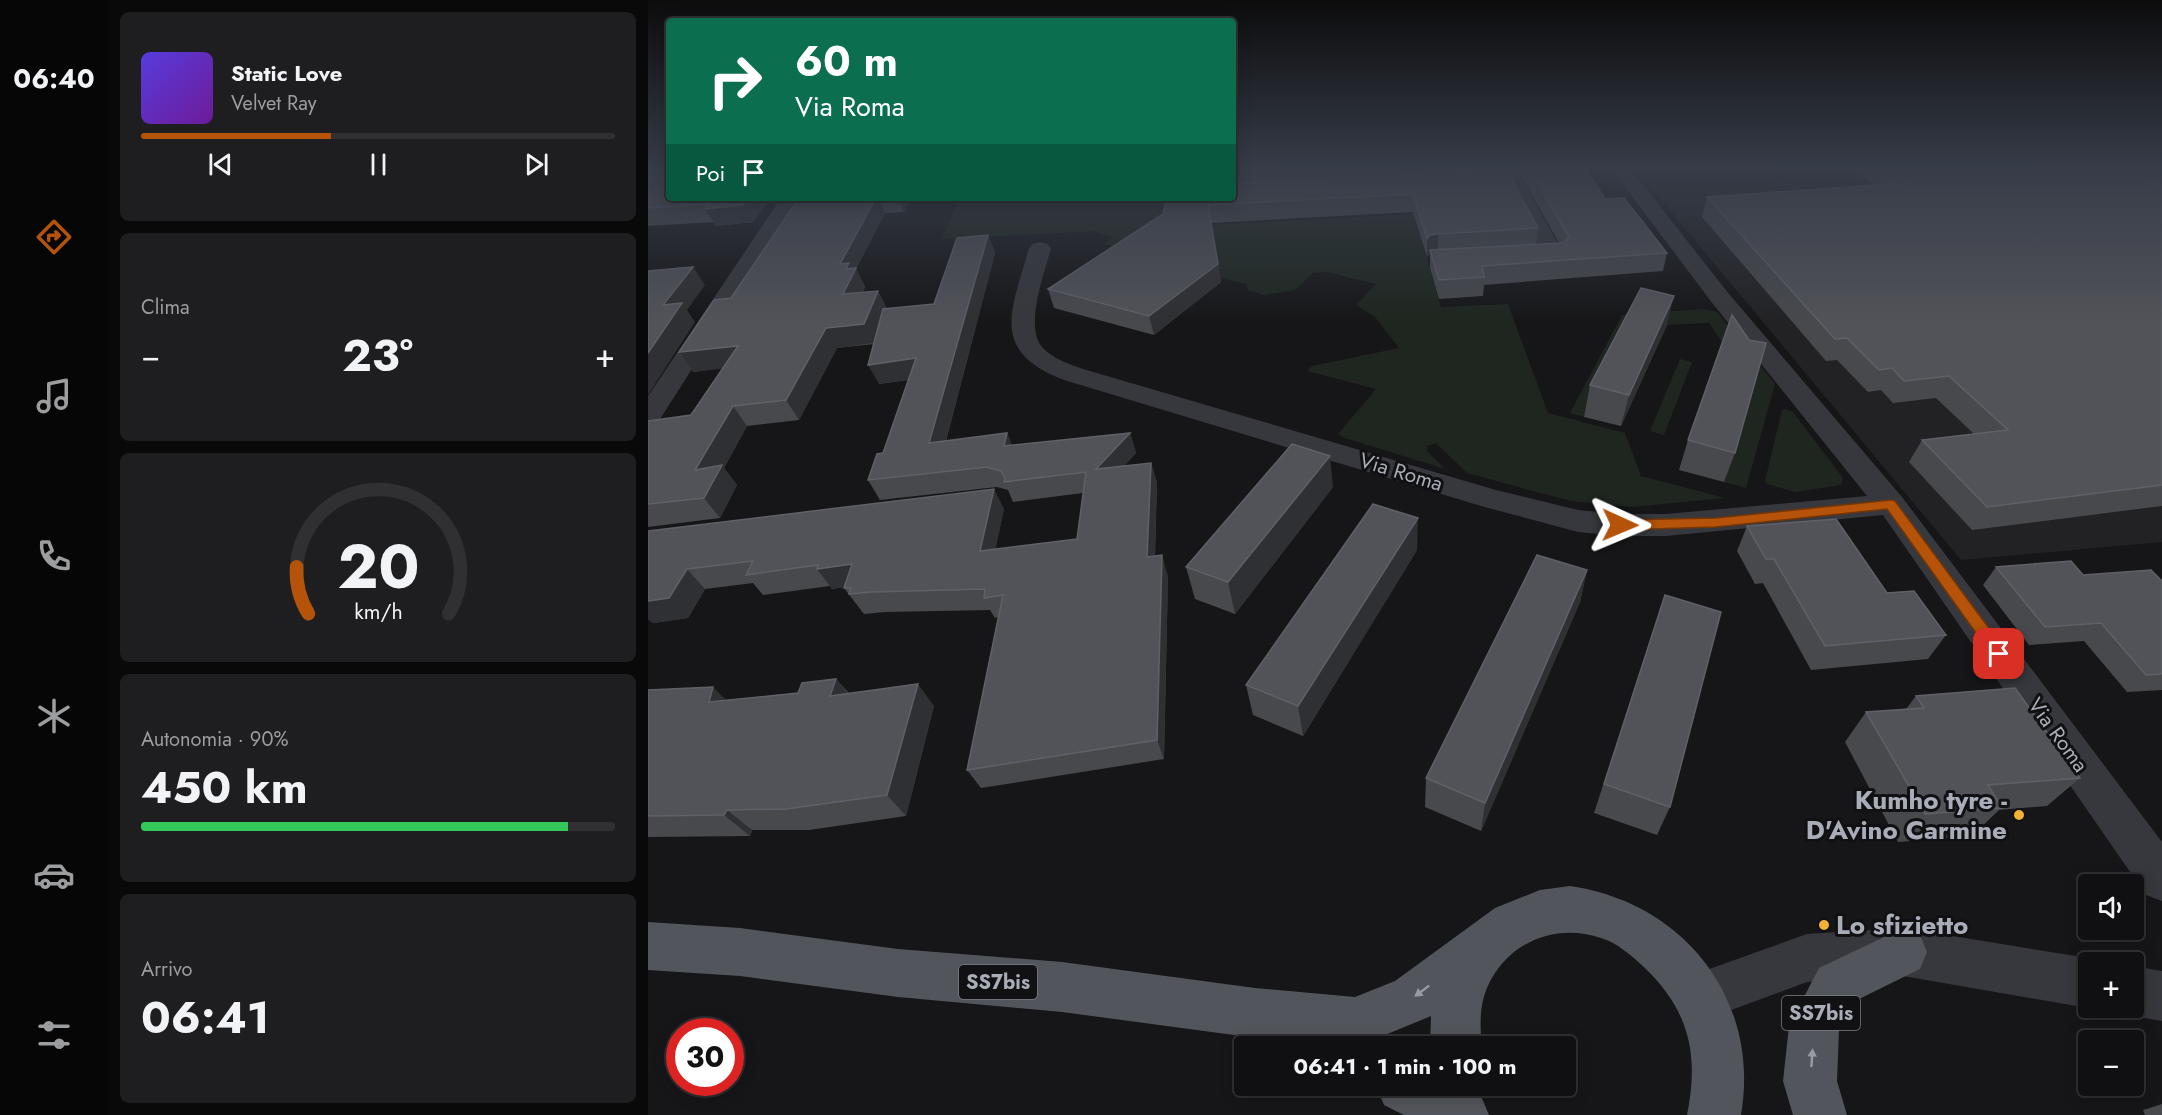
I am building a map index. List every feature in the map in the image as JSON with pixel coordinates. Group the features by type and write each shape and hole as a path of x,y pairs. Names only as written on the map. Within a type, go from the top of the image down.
{"main road":[{"path":"1454,1036 1453,1025 1463,980 1486,944 1517,920 1556,909 1596,912 1636,929 1672,959 1699,996 1716,1042 1719,1090 1714,1115"},
{"name":"SS7bis","path":"648,946 740,952 898,973 1062,987 1255,1013 1355,1022 1412,999 1486,944"},
{"name":"SS7bis","path":"1820,1115 1810,1081 1814,1026 1836,985 1903,952"},
{"name":"SS7bis","path":"1255,1013 1298,1036"},
{"path":"1423,1096 1462,1115"},
{"path":"1467,1096 1474,1115"}],"street":[{"path":"648,416 777,219"},
{"path":"1500,258 1554,254 1535,219"},
{"name":"Via Roma","path":"1660,219 1735,316 1891,504 2162,879"},
{"name":"Via Roma","path":"1040,248 1023,322 1023,336 1028,347 1040,360 1060,369 1119,387 1492,499 1578,520 1620,525 1666,525 1891,504"},
{"path":"1699,996 1807,958 1903,952 2078,981"},
{"path":"2144,993 2162,996"}],"shaded area":[{"path":"951,219 1167,219 1167,227 1318,219 1415,219 1441,307 1508,304 1548,413 1625,433 1641,476 1725,498 1632,507 1570,501 1467,473 1436,443 1427,446 1427,451 1445,469 1338,434 1376,389 1307,371 1312,366 1399,348 1375,317 1356,305 1376,284 1327,272 1313,273 1295,290 1264,295 1249,291 1246,284 1104,244 1113,237 1098,233 1098,231 942,239"},
{"path":"1677,219 2023,219 2162,307 2162,542 1961,560"},
{"path":"1703,309 1717,312 1775,384 1746,488 1724,482 1756,372 1732,357 1709,323 1667,325 1584,417 1570,413 1622,315"},
{"path":"1680,359 1692,362 1664,435 1650,431"},
{"path":"1782,410 1793,412 1843,478 1841,485 1795,492 1767,484 1765,481"}],"building":[{"path":"785,219 865,219 840,264 849,263 846,269 856,268 843,294 878,291 864,324 826,328 786,400 733,406 695,470 722,465 704,498 648,504 648,421 691,415 738,346 679,352 714,300 731,298"},
{"path":"1155,219 1210,219 1218,264 1149,316 1048,289"},
{"path":"1421,219 1533,219 1538,228 1438,234 1430,235 1427,239"},
{"path":"1558,219 1640,219 1667,253 1482,266 1484,277 1439,280 1430,250 1564,243 1569,237"},
{"path":"1727,219 2162,219 2162,485 1987,507 1922,440 2008,430 1949,376 1904,381 1892,368 1879,370 1847,338 1835,339"},
{"path":"988,235 929,443 1007,433 1004,446 1130,433 1096,469 1151,463 1147,557 1162,555 1157,740 967,770 1003,595 984,598 985,589 849,594 851,588 844,588 852,564 817,569 818,565 746,575 753,561 687,569 669,598 648,601 648,531 994,489 980,551 1077,539 1086,472 1004,482 1005,478 1001,471 987,467 868,480 877,454 883,453 916,358 868,365 883,309 934,304 957,238"},
{"path":"693,267 663,305 682,303 648,353 648,271"},
{"path":"1641,288 1674,296 1629,395 1590,385"},
{"path":"1732,315 1749,340 1766,343 1735,453 1688,440"},
{"path":"1292,444 1330,456 1228,582 1186,567"},
{"path":"1373,504 1418,518 1298,706 1246,685"},
{"path":"1836,519 1887,593 1914,591 1946,635 1825,646 1774,559 1766,559 1747,526"},
{"path":"1537,555 1587,570 1485,803 1426,778"},
{"path":"2071,561 2083,575 2151,570 2162,581 2162,674 2146,675 2101,623 2045,627 1996,567"},
{"path":"1665,595 1721,612 1670,807 1604,784"},
{"path":"836,679 830,696 918,684 887,795 786,809 727,810 724,815 648,816 648,690 713,687 709,702 798,693 802,683"},
{"path":"2015,688 2080,778 1988,785 2002,808 1925,814 1866,712 1924,708 1916,696"}],"place":[{"name":"Kumho tyre - D'Avino Carmine","path":"2019,815"},
{"name":"Lo sfizietto","path":"1824,925"}],"route":[{"path":"1620,525 1716,522 1891,504 1999,654"}]}
